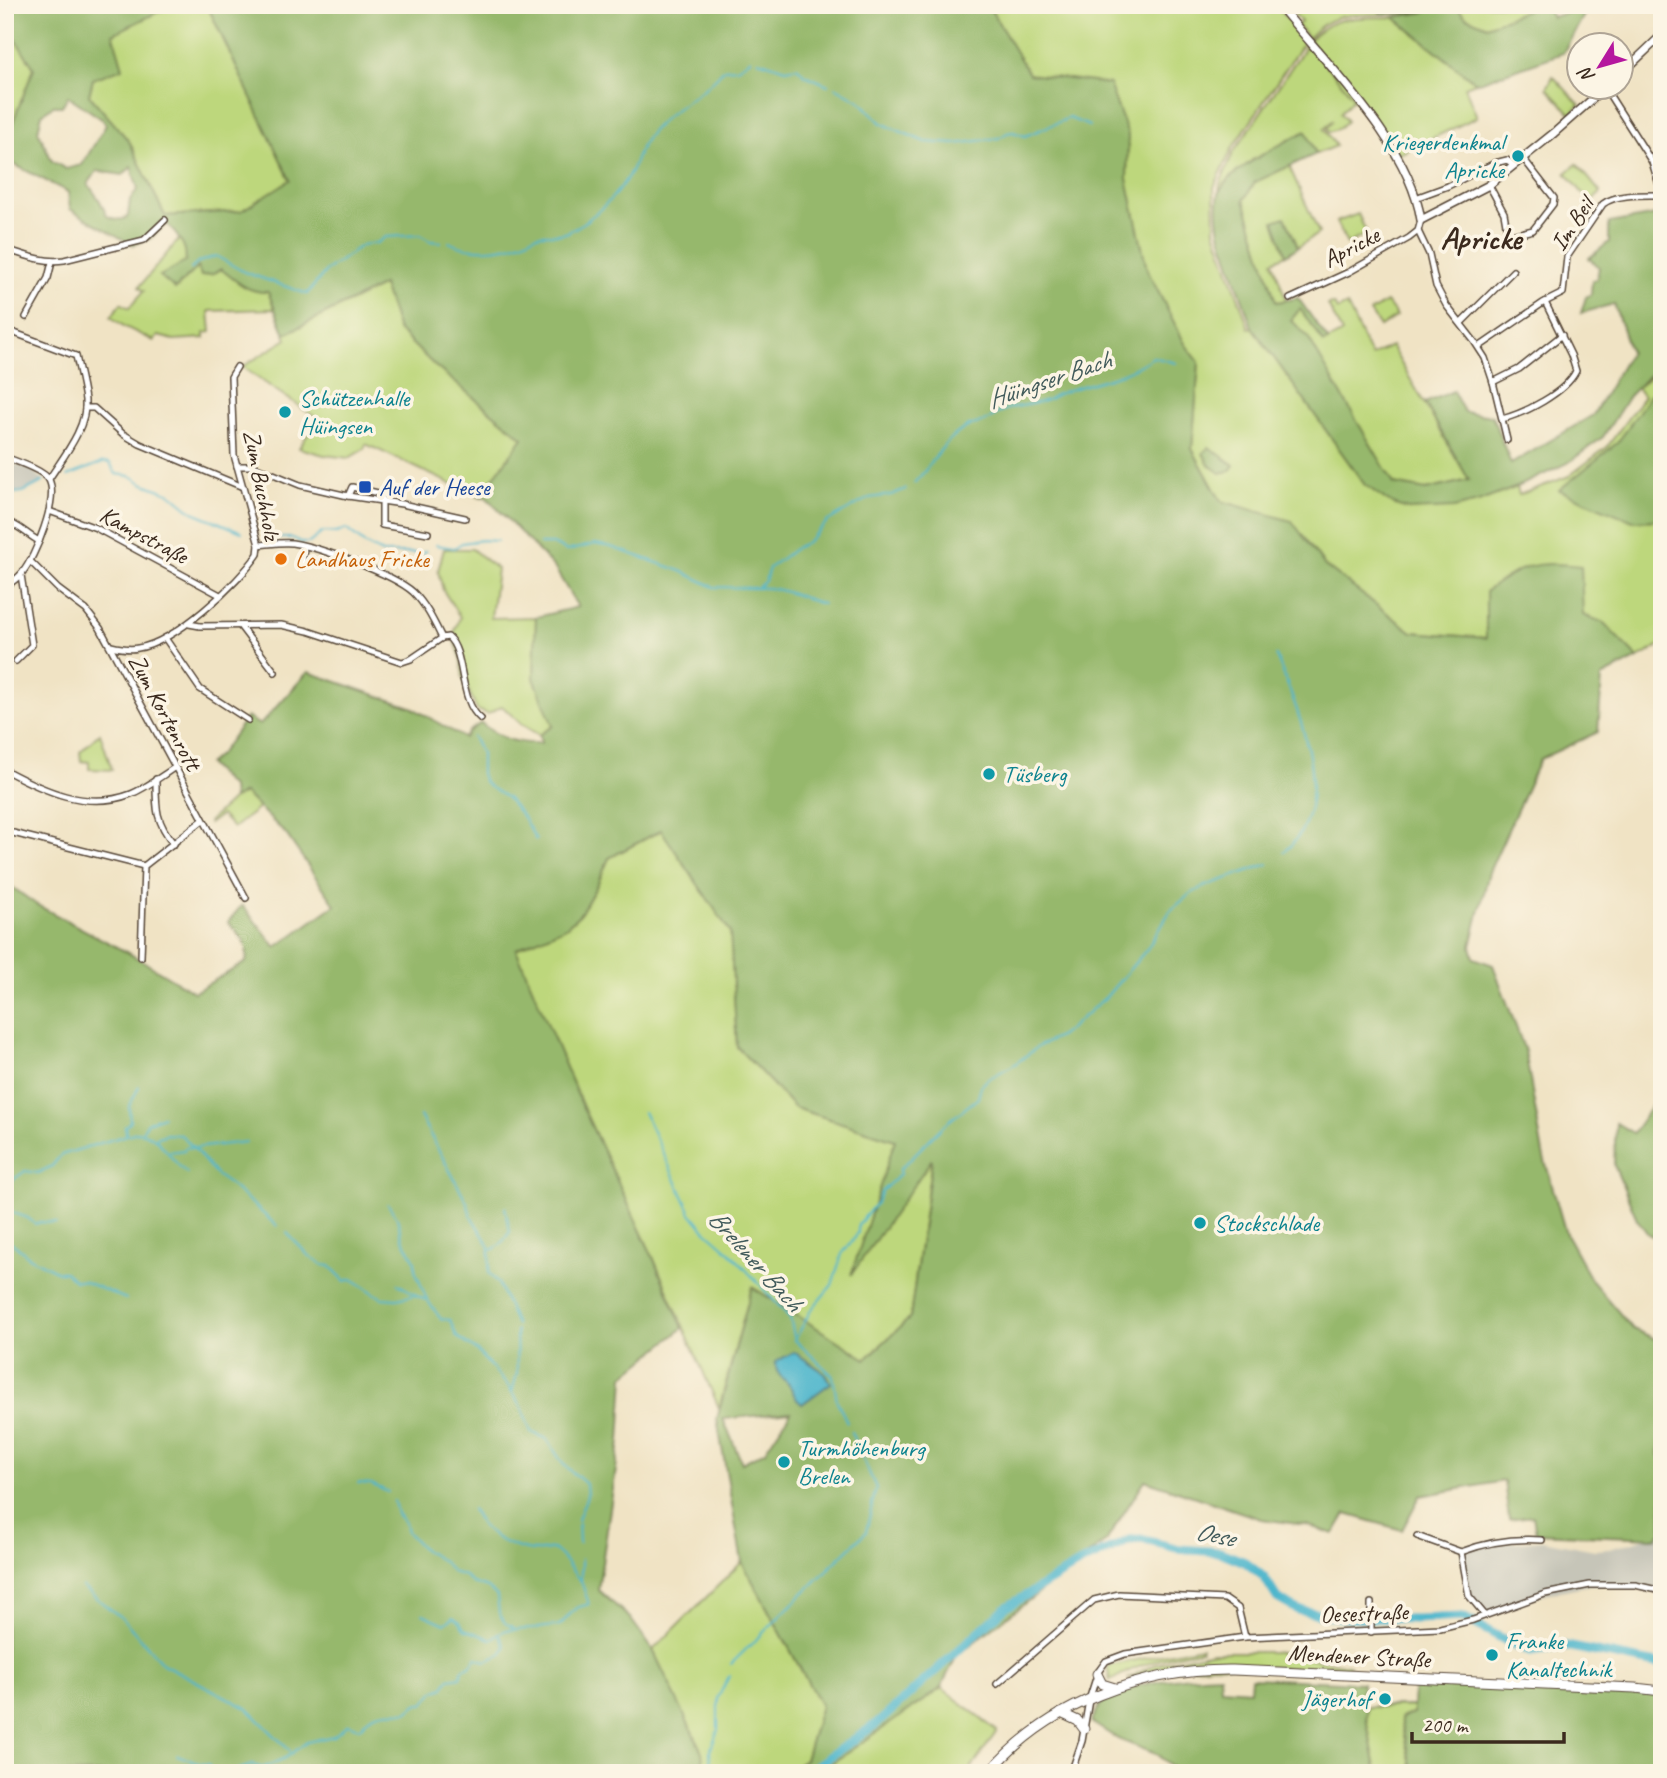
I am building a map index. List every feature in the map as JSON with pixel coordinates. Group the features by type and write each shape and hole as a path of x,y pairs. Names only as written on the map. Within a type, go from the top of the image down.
{"main road":[{"name":"Mendener Straße","path":"989,1773 1017,1744 1061,1713 1116,1688 1158,1676 1208,1669 1662,1691"},
{"path":"1097,1674 1102,1684 1116,1688"},
{"path":"1061,1713 1078,1721 1084,1729"}],"street":[{"name":"Apricke","path":"1279,5 1370,116 1396,155 1418,197 1421,219 1418,231 1369,262 1290,299"},
{"path":"1636,60 1662,35"},
{"path":"1421,219 1489,185 1589,102"},
{"name":"Im Beil","path":"1545,302 1563,293 1567,257 1607,200 1657,195 1661,191 1651,162 1614,102"},
{"path":"1489,185 1506,219 1508,236 1533,230 1553,204 1554,198 1524,158"},
{"path":"1418,197 1495,163 1507,160 1514,165"},
{"path":"5,249 52,262 144,240 165,220"},
{"path":"1418,231 1429,254 1436,286 1446,305 1479,347 1493,382 1507,440"},
{"path":"26,317 48,278 52,262"},
{"path":"1461,323 1513,271"},
{"path":"1479,347 1545,302 1576,371 1562,387 1535,406 1502,419"},
{"path":"12,332 76,356 85,408 83,420 49,479"},
{"path":"1493,382 1519,369 1562,335"},
{"name":"Zum Buchholz","path":"111,646 136,649 165,638 189,624 256,557 259,545 237,466 230,401 230,377 237,367"},
{"path":"85,408 94,408 123,434 140,444 243,487"},
{"path":"5,457 44,474 51,486 49,511 30,561 21,575 5,587"},
{"path":"237,466 254,466 300,485 348,496 465,518"},
{"path":"383,502 382,524 428,533"},
{"name":"Kampstraße","path":"49,511 96,528 220,595"},
{"path":"5,521 13,523 39,541"},
{"path":"259,545 290,543 304,546 397,581 412,591 424,604 442,638"},
{"path":"302,568 304,546"},
{"name":"Zum Kortenrott","path":"30,561 58,589 86,610 111,646 246,898"},
{"path":"16,661 32,645 21,575"},
{"path":"189,624 281,625 308,631 402,662 411,660 447,637 455,646 461,678 476,714 481,719"},
{"path":"240,626 275,672"},
{"path":"165,638 200,689 248,720"},
{"path":"5,769 55,794 89,800 110,800 134,793 174,768"},
{"path":"156,779 159,824 174,844"},
{"path":"144,866 203,820"},
{"path":"5,831 144,866"},
{"path":"141,957 144,866"},
{"path":"1417,1536 1461,1552 1479,1545 1542,1539"},
{"path":"1461,1552 1469,1596 1485,1615"},
{"name":"Oesestraße","path":"1097,1674 1106,1661 1125,1654 1245,1637 1440,1628 1473,1620 1545,1594 1590,1585 1635,1585 1662,1591"},
{"path":"997,1684 1094,1600 1119,1594 1225,1599 1238,1608 1245,1637"},
{"path":"1371,1603 1371,1632"},
{"path":"1071,1773 1097,1674"}],"shaded area":[{"path":"5,460 33,471 45,482 25,492 5,496"},
{"path":"1662,1510 1662,1591 1635,1585 1590,1585 1545,1594 1485,1615 1469,1596 1461,1552 1479,1545 1542,1540 1595,1550 1609,1549 1644,1539"}],"green space":[{"path":"5,5 172,5 113,34 123,68 93,79 89,95 129,141 165,216 241,211 290,180 207,5 988,5 1029,74 1109,84 1128,135 1127,179 1147,270 1185,344 1199,362 1192,449 1221,501 1292,521 1325,566 1412,632 1486,638 1486,591 1530,566 1581,566 1583,615 1602,622 1638,658 1602,677 1598,732 1540,759 1489,872 1471,946 1474,958 1493,965 1525,1051 1543,1154 1566,1234 1592,1281 1633,1329 1662,1342 1662,1429 1659,1453 1662,1462 1662,1531 1656,1538 1536,1533 1533,1516 1509,1519 1504,1481 1420,1496 1402,1530 1346,1514 1334,1534 1306,1525 1261,1519 1145,1480 1106,1541 957,1655 940,1689 817,1773 786,1773 805,1760 821,1706 742,1562 717,1419 752,1287 866,1359 910,1318 932,1159 851,1275 895,1140 795,1108 737,1047 730,932 661,830 609,858 580,914 566,927 516,949 584,1110 683,1328 624,1376 620,1442 598,1590 630,1618 653,1650 702,1752 704,1773 5,1773 5,882 37,905 134,956 194,992 246,962 245,944 228,922 242,905 276,947 335,905 286,834 244,793 233,799 232,788 208,764 221,753 247,717 260,725 308,672 411,707 464,738 481,723 509,739 524,743 541,743 539,735 553,726 534,678 536,617 578,607 554,567 486,497 479,497 523,438 435,366 398,330 383,285 285,334 268,292 248,288 221,269 201,276 198,267 175,289 160,276 185,262 186,256 178,237 167,223 150,239 133,245 70,209 68,192 5,160 5,142 34,68 5,23","holes":["68,96 103,120 106,125 82,165 66,169 52,161 38,131 42,114 53,106 62,106","131,167 138,189 130,200 128,216 118,219 107,216 88,184 97,171 123,175","799,1355 826,1374 830,1383 802,1404 787,1382","791,1412 765,1451 742,1463 723,1419"]},
{"path":"172,5 207,5 291,180 241,211 165,216 129,141 89,95 112,34"},
{"path":"988,5 1276,5 1305,40 1232,149 1214,187 1215,231 1249,328 1252,327 1365,485 1478,502 1517,487 1519,495 1569,476 1607,447 1644,396 1637,388 1662,366 1662,645 1638,658 1602,622 1583,615 1487,638 1412,632 1325,566 1292,522 1221,501 1192,449 1199,362 1185,344 1147,270 1127,179 1128,135 1028,74"},
{"path":"1287,5 1375,5 1382,14 1351,15 1333,19 1308,38 1297,25 1301,22"},
{"path":"1375,5 1432,5 1415,12 1382,14"},
{"path":"1436,5 1455,5 1466,17 1487,26 1540,5 1545,5 1552,17 1569,12 1568,5 1599,5 1588,8 1575,32 1566,32 1566,48 1563,53 1476,83 1394,17 1426,12"},
{"path":"1455,5 1540,5 1487,26 1466,17"},
{"path":"1394,17 1476,83 1465,87 1477,117 1397,155 1309,40 1318,31 1338,21"},
{"path":"5,23 34,68 5,142"},
{"path":"1308,43 1354,98 1340,113 1347,121 1340,128 1329,132 1327,128 1333,120 1324,129 1336,146 1316,154 1306,131 1252,160 1219,192 1233,153"},
{"path":"1553,76 1566,90 1566,102 1577,102 1580,105 1571,114 1547,88"},
{"path":"1306,131 1316,154 1255,182 1244,200 1276,302 1298,298 1328,340 1324,343 1300,309 1291,320 1307,336 1394,484 1426,490 1469,480 1425,403 1453,391 1464,412 1492,416 1511,464 1593,415 1630,352 1614,304 1581,313 1586,297 1591,294 1592,280 1597,279 1599,267 1589,258 1609,242 1609,223 1662,214 1662,366 1652,372 1629,396 1603,437 1568,463 1517,487 1454,508 1411,510 1392,504 1365,485 1252,327 1220,233 1218,204 1224,185 1257,158"},
{"path":"1577,164 1601,193 1590,202 1566,173"},
{"path":"1289,166 1319,233 1298,247 1285,218 1274,221 1286,255 1273,261 1286,300 1276,303 1244,200 1255,182"},
{"path":"1358,214 1367,234 1347,244 1336,222"},
{"path":"1285,217 1298,247 1286,255 1274,221"},
{"path":"179,239 186,250 186,256 176,289 199,266 213,274 221,268 249,288 269,292 277,311 209,311 211,332 205,333 205,338 174,340 158,336 154,341 111,317 121,303 129,308 144,291 139,287"},
{"path":"383,285 398,330 435,366 523,438 479,497 366,444 364,449 349,458 299,448 318,419 242,367 287,339 285,334"},
{"path":"1386,302 1397,316 1380,327 1370,312"},
{"path":"1334,304 1337,310 1347,305 1371,356 1391,346 1469,480 1426,490 1393,484 1307,336 1291,320 1300,308 1324,343 1342,333 1328,305"},
{"path":"1662,388 1662,520 1633,521 1559,490 1618,442 1651,394"},
{"path":"1209,447 1234,465 1230,471 1220,473 1209,465 1203,453"},
{"path":"444,549 472,549 497,569 491,618 536,617 534,678 554,726 539,735 521,724 502,706 488,714 477,710 463,678 460,655 453,636 460,617 443,590 438,571"},
{"path":"100,733 112,770 89,769 89,762 81,761 80,752"},
{"path":"244,793 259,808 233,828 221,815 209,824 208,822 233,799"},
{"path":"662,830 731,932 737,1047 795,1108 896,1140 853,1272 932,1157 910,1318 866,1359 752,1287 719,1408 652,1255 584,1110 515,949 566,927 580,914 609,858"},
{"path":"1662,1090 1662,1241 1648,1234 1637,1219 1614,1165 1616,1123 1633,1133"},
{"path":"742,1562 821,1706 805,1760 786,1773 704,1773 701,1752 653,1650"},
{"path":"1201,1647 1201,1650 1143,1665 1110,1681 1107,1666"},
{"path":"1213,1652 1275,1652 1349,1665 1349,1671 1212,1665 1128,1678 1154,1665"},
{"path":"1220,1675 1221,1688 1250,1690 1251,1678 1362,1683 1362,1707 1413,1706 1367,1707 1366,1718 1377,1773 1180,1773 1156,1754 1118,1739 1091,1722 1106,1699 1129,1688"},
{"path":"1414,1685 1644,1693 1662,1697 1662,1773 1413,1773 1400,1718 1413,1713"},
{"path":"942,1688 997,1731 968,1773 817,1773"},
{"path":"1414,1706 1413,1713 1400,1718 1413,1773 1377,1773 1366,1718 1367,1707"}],"water":[{"path":"794,1352 826,1374 831,1383 802,1404 780,1375 775,1362"}],"waterway":[{"path":"449,242 466,248 495,248 514,245 537,235 564,233 577,227 605,205 620,188 645,140 659,124 724,69 737,68 751,59"},
{"path":"758,60 786,69 797,67 805,75 828,85"},
{"path":"835,87 860,101 881,123 925,142 955,144 999,138 1013,132 1025,136 1069,118 1089,126"},
{"path":"191,269 199,262 216,256 244,272 307,294 325,272 362,245 377,243 385,237 420,235 430,241 441,242"},
{"name":"Hüingser Bach","path":"914,483 944,446 969,426 984,422 1009,409 1046,400 1071,389 1117,376 1153,357 1176,363"},
{"name":"Hüingser Bach","path":"68,476 104,462 110,463 116,474 131,476 171,494 193,512 242,532"},
{"name":"Hüingser Bach","path":"5,494 23,492 44,481"},
{"name":"Hüingser Bach","path":"540,544 553,544 567,551 595,544 611,547 681,571 714,587 757,588 765,581 769,568 806,543 828,521 869,498 891,495 906,489"},
{"name":"Hüingser Bach","path":"269,538 293,538 309,543 323,532 337,533 346,529 366,545 382,553 426,551"},
{"name":"Hüingser Bach","path":"436,545 454,548 462,543 497,541"},
{"name":"Hüingser Bach","path":"757,588 782,591 823,604"},
{"path":"1276,656 1303,729 1312,784 1309,809 1301,832 1284,852"},
{"path":"473,737 481,753 483,780 507,798 523,817 536,840"},
{"path":"795,1340 811,1310 832,1285 842,1254 858,1233 858,1225 877,1202 882,1191 944,1125 978,1098 981,1086 1039,1046 1061,1036 1106,997 1147,949 1170,911 1189,895 1203,887 1268,864"},
{"path":"126,1133 125,1126 130,1122 129,1106 139,1087"},
{"name":"Brelener Bach","path":"644,1112 691,1213 790,1318 795,1340 833,1376 837,1401 847,1422"},
{"path":"142,1131 148,1122 163,1116"},
{"path":"420,1116 467,1202 471,1216 490,1247 489,1273 498,1283 516,1325"},
{"path":"5,1186 25,1171 38,1173 52,1166 61,1155 137,1132 152,1137 187,1173"},
{"path":"156,1138 166,1134 181,1135 216,1175 277,1226"},
{"path":"169,1152 184,1150 186,1147 246,1142"},
{"path":"388,1204 397,1218 402,1237 415,1261 415,1270 427,1300 441,1319 450,1320 457,1337 476,1350 508,1386 521,1406 531,1432 547,1439 563,1464 586,1484 587,1496 578,1519 579,1543"},
{"path":"492,1250 500,1245 510,1232 505,1207"},
{"path":"5,1210 28,1218 35,1224 56,1223"},
{"path":"287,1233 308,1255 323,1265 330,1266 345,1281 352,1279 382,1298 397,1299 415,1295 426,1300"},
{"path":"5,1237 29,1257 58,1272 65,1272 75,1281 83,1281 126,1299"},
{"path":"398,1284 415,1294"},
{"path":"512,1392 517,1374 516,1330"},
{"name":"Brelener Bach","path":"731,1664 866,1532 876,1488 851,1432"},
{"path":"358,1483 371,1484 388,1492"},
{"path":"394,1501 397,1514 405,1523 407,1532 424,1550 444,1562 452,1572 488,1588 497,1596 499,1613 505,1623 514,1628"},
{"path":"472,1509 483,1527 502,1541 528,1550 553,1549 581,1581"},
{"name":"Oese","path":"806,1773 879,1722 1005,1608 1080,1563 1130,1540 1141,1539 1180,1549 1220,1552 1245,1562 1264,1577 1277,1598 1298,1610 1338,1617 1463,1617 1530,1651 1566,1646 1662,1665"},
{"path":"423,1614 445,1624 453,1617 464,1629 491,1639 506,1630 560,1625 576,1608 589,1604 581,1581 581,1559"},
{"path":"82,1587 123,1619 163,1664 247,1708 290,1751"},
{"path":"229,1773 252,1765 263,1768 285,1758 307,1742 334,1736 348,1724 359,1728 376,1714 407,1712 417,1704 424,1704 434,1691 444,1687 449,1679 460,1677 463,1669 470,1666 476,1658 486,1661 502,1654 505,1647 499,1634"},
{"name":"Brelener Bach","path":"711,1773 710,1751 718,1730 718,1698 729,1676"},
{"path":"177,1755 208,1764 218,1773"}],"place":[{"name":"Kriegerdenkmal Apricke","path":"1518,156"},
{"name":"Schützenhalle Hüingsen","path":"285,412"},
{"name":"Auf der Heese","path":"365,487"},
{"name":"Landhaus Fricke","path":"281,559"},
{"name":"Tüsberg","path":"989,774"},
{"name":"Stockschlade","path":"1200,1223"},
{"name":"Turmhöhenburg Brelen","path":"784,1462"},
{"name":"Franke Kanaltechnik","path":"1492,1655"},
{"name":"Jägerhof","path":"1385,1699"}],"district":[{"name":"Apricke","path":"1481,238"}]}
